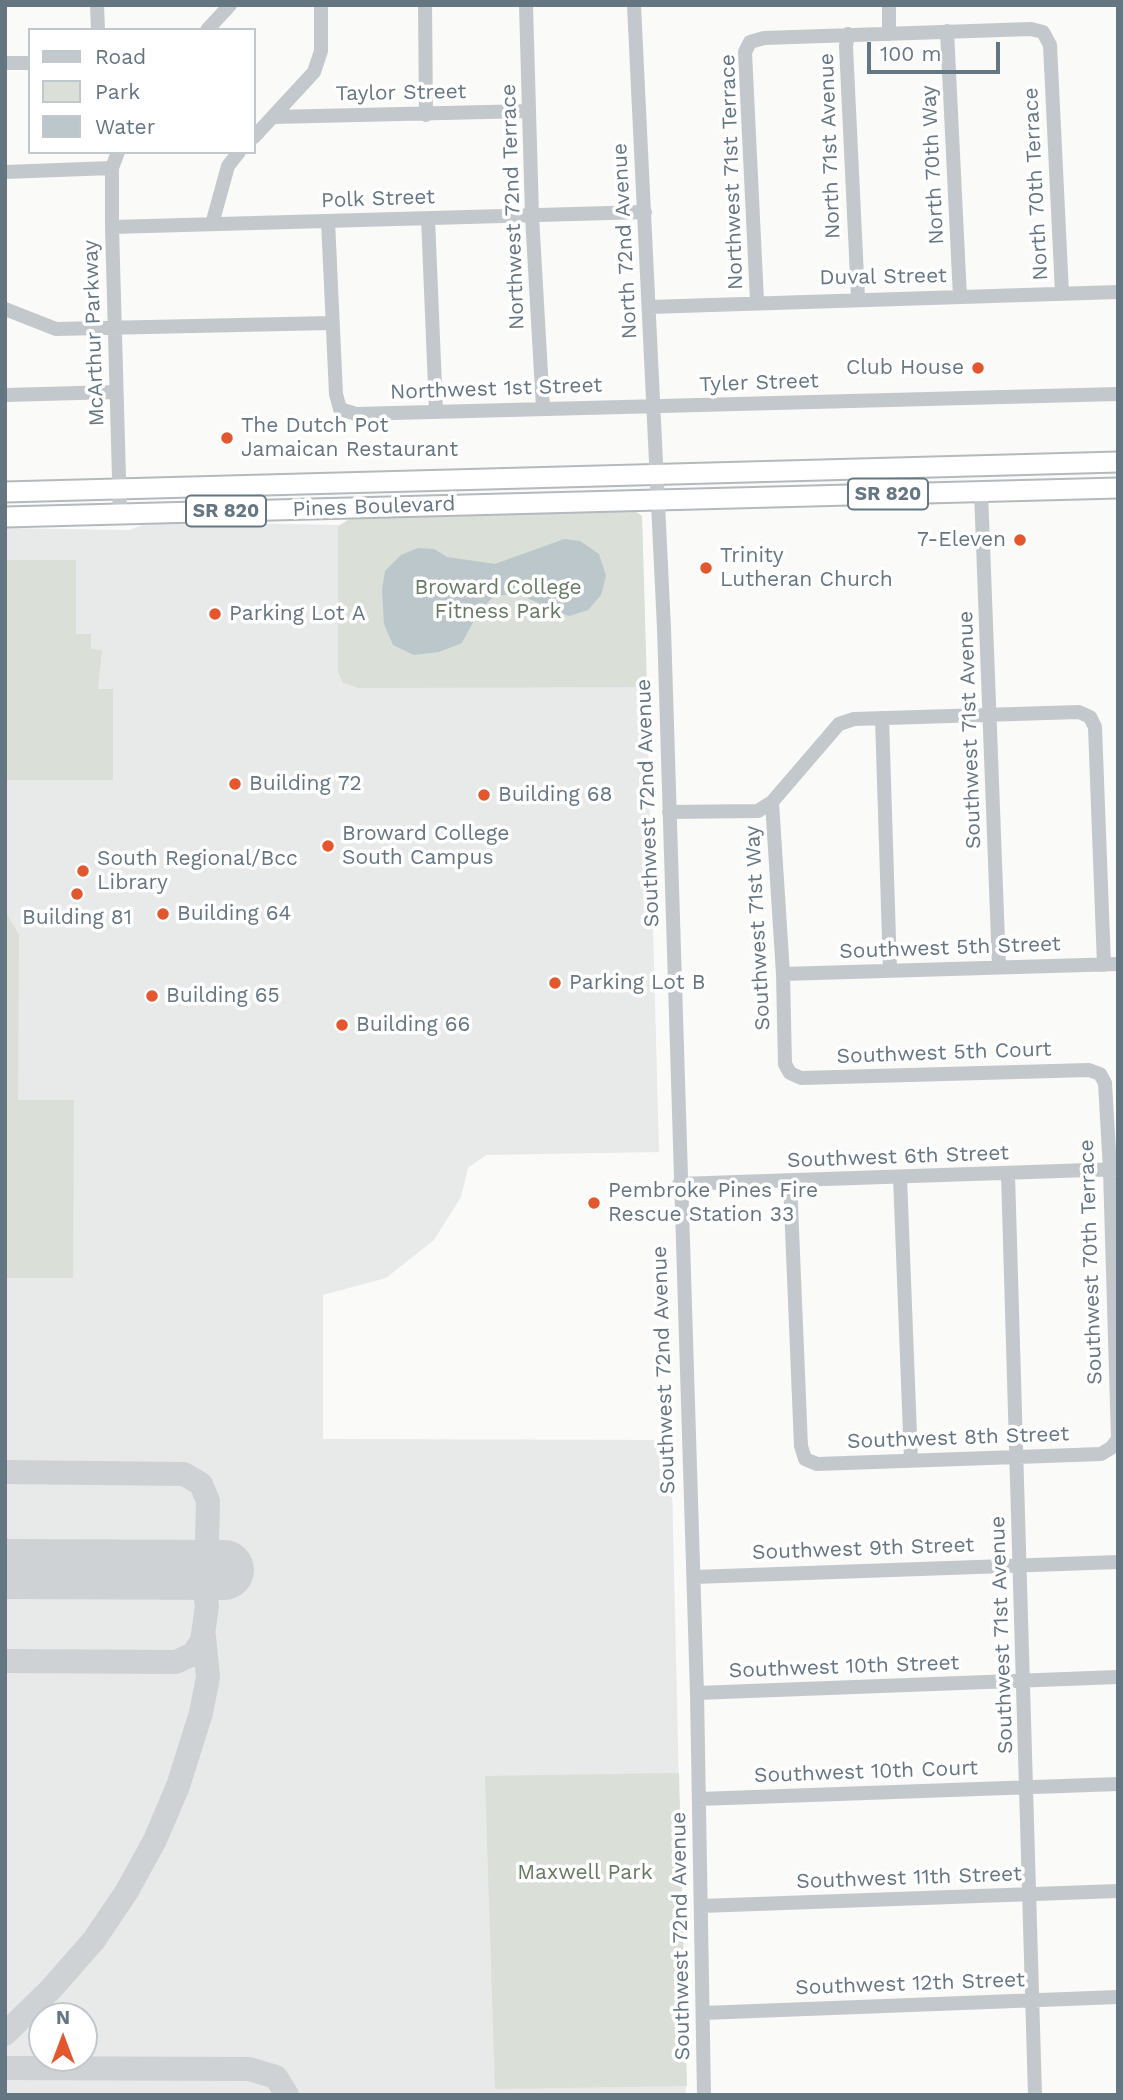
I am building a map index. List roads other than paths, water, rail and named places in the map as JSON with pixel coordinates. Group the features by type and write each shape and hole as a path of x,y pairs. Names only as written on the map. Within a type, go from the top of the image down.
{"highway":[{"name":"SR 820","path":"658,476 1118,462"},
{"path":"915,493 918,482 930,475 997,473 1001,466"},
{"name":"Pines Boulevard","path":"5,492 658,476"},
{"path":"1072,489 1088,479 1118,476"},
{"path":"331,509 339,493 349,483"},
{"name":"SR 820","path":"659,499 1118,488"},
{"name":"Pines Boulevard","path":"5,517 659,499"}],"street":[{"path":"97,5 98,28"},
{"path":"209,28 230,5"},
{"path":"256,135 314,72 321,51 321,5"},
{"path":"425,5 426,115"},
{"name":"Northwest 72nd Terrace","path":"526,5 528,111 543,408"},
{"name":"North 72nd Avenue","path":"634,5 658,476"},
{"path":"889,5 889,34"},
{"name":"North 70th Terrace","path":"947,31 1031,29 1043,32 1050,45 1062,293"},
{"path":"848,34 947,31"},
{"name":"North 70th Way","path":"947,31 960,297"},
{"name":"Northwest 71st Terrace","path":"757,301 745,52 750,42 764,38 848,34"},
{"name":"North 71st Avenue","path":"848,34 846,46 858,298"},
{"path":"5,64 28,62"},
{"name":"Taylor Street","path":"274,117 528,111"},
{"name":"McArthur Parkway","path":"117,154 112,168 112,227 120,514"},
{"path":"212,225 228,166 237,154"},
{"path":"5,172 112,168"},
{"name":"Polk Street","path":"112,227 645,212"},
{"path":"428,218 436,411"},
{"path":"5,309 56,329 115,330 331,323 328,221"},
{"name":"Duval Street","path":"649,307 757,301 1118,292"},
{"name":"Northwest 1st Street","path":"331,323 336,394 340,409 356,414 654,407"},
{"path":"5,395 116,392"},
{"name":"Tyler Street","path":"654,407 1118,394"},
{"name":"Southwest 72nd Avenue","path":"658,476 679,1184 694,1577 704,2095"},
{"name":"Southwest 71st Avenue","path":"981,492 999,967"},
{"name":"Southwest 71st Way","path":"790,1073 785,1063 783,974 772,802 839,724 854,719 991,714 1080,712 1090,717 1095,727 1111,964"},
{"path":"882,718 890,971"},
{"path":"669,812 758,811 772,802"},
{"name":"Southwest 5th Street","path":"783,974 1111,964"},
{"name":"Southwest 5th Court","path":"790,1073 802,1078 1089,1070 1100,1074"},
{"name":"Southwest 70th Terrace","path":"1100,1074 1105,1083 1114,1170 1118,1439 1111,1448"},
{"name":"Southwest 6th Street","path":"679,1184 1114,1170"},
{"name":"Southwest 71st Avenue","path":"1007,1174 1025,1681 1035,2095"},
{"path":"900,1177 911,1460"},
{"name":"Southwest 8th Street","path":"790,1181 800,1447 804,1459 817,1464 1101,1454 1111,1448"},
{"name":"Southwest 9th Street","path":"694,1577 1118,1562"},
{"name":"Southwest 10th Street","path":"697,1693 1118,1677"},
{"name":"Southwest 10th Court","path":"699,1799 1118,1784"},
{"name":"Southwest 11th Street","path":"701,1906 1118,1891"},
{"name":"Southwest 12th Street","path":"703,2013 1118,1997"}],"water":[{"path":"564,539 580,541 599,554 606,576 601,595 588,610 569,616 520,595 502,595 491,599 478,613 462,643 439,652 414,655 393,645 384,624 382,590 385,571 401,555 418,548 434,549 447,557 495,564"}],"place":[{"name":"Club House","path":"978,368"},
{"name":"The Dutch Pot Jamaican Restaurant","path":"227,438"},
{"name":"7-Eleven","path":"1020,540"},
{"name":"Trinity Lutheran Church","path":"706,568"},
{"name":"Parking Lot A","path":"215,614"},
{"name":"Building 72","path":"235,784"},
{"name":"Building 68","path":"484,795"},
{"name":"Broward College South Campus","path":"328,846"},
{"name":"South Regional/Bcc Library","path":"83,871"},
{"name":"Building 81","path":"77,894"},
{"name":"Building 64","path":"163,914"},
{"name":"Parking Lot B","path":"555,983"},
{"name":"Building 65","path":"152,996"},
{"name":"Building 66","path":"342,1025"},
{"name":"Pembroke Pines Fire Rescue Station 33","path":"594,1203"}],"park label":[{"name":"Broward College Fitness Park","path":"498,600"},
{"name":"Maxwell Park","path":"585,1873"}]}
